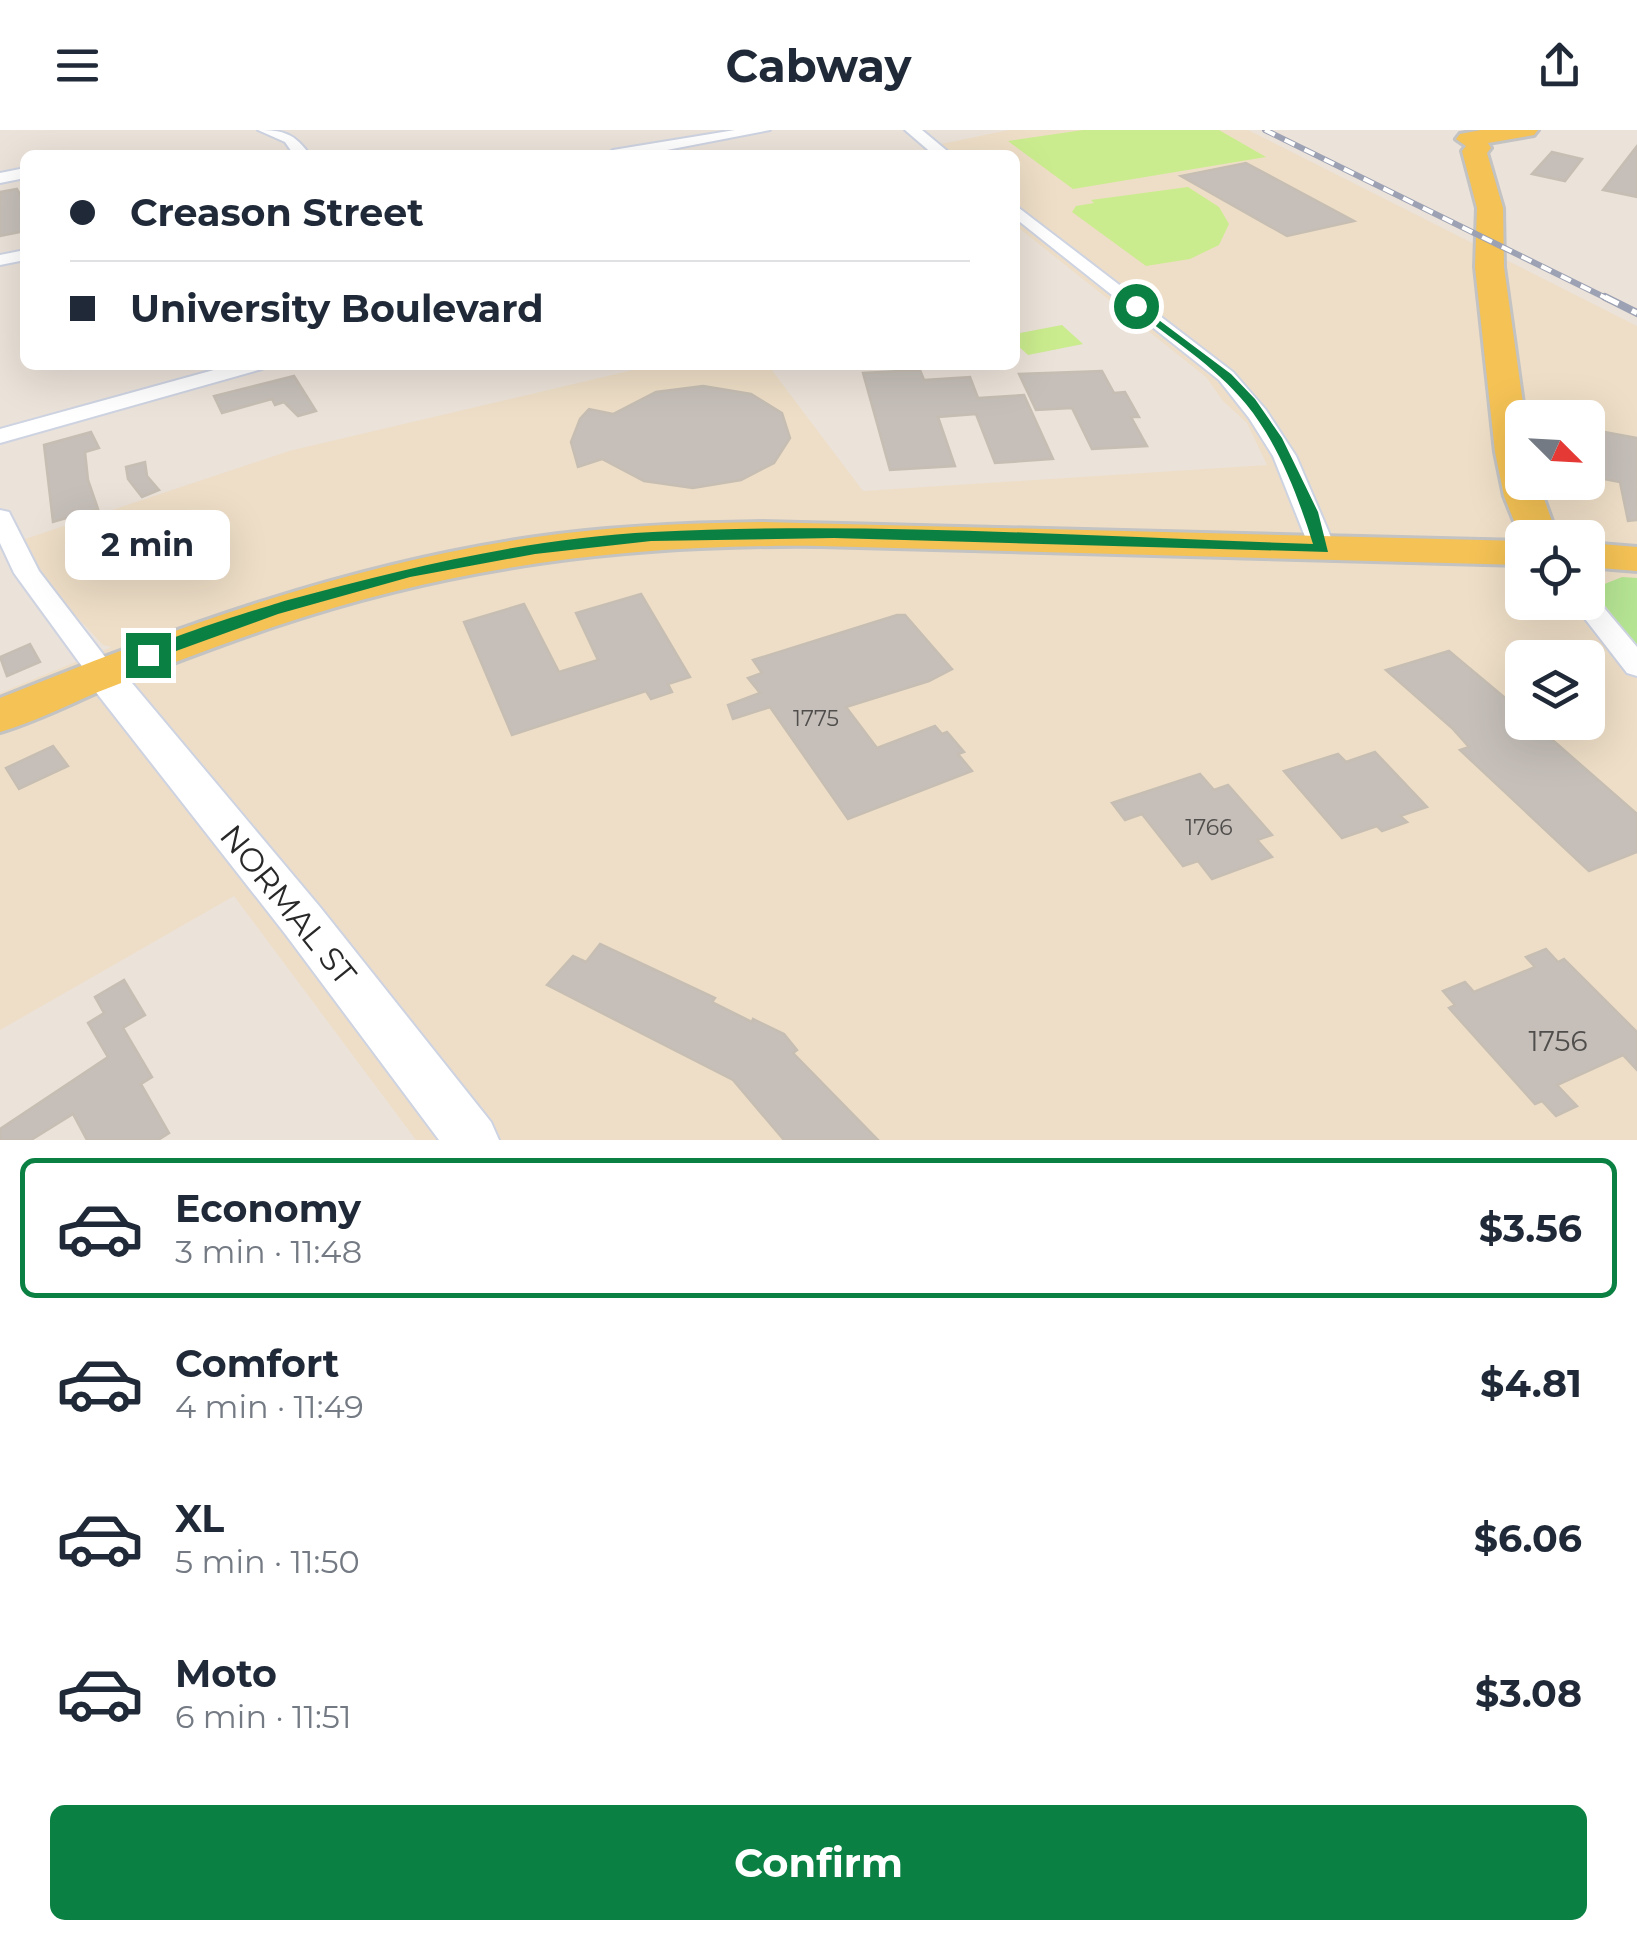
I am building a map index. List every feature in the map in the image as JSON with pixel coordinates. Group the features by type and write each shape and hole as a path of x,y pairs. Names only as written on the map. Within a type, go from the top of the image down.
{"main road":[{"path":"1526,130 1468,139 1484,178 1490,208 1488,266 1512,448 1530,520"},
{"path":"0,716 227,625 318,596 469,560 599,541 748,532 1505,553"},
{"path":"1605,556 1637,559"}],"street":[{"path":"266,130 290,140 298,150"},
{"path":"643,150 762,130"},
{"path":"913,130 938,150"},
{"path":"1020,214 1226,376 1250,402 1276,438 1322,548"},
{"path":"0,436 237,370"},
{"path":"0,517 27,573 102,673"},
{"path":"1600,620 1637,666"},
{"name":"NORMAL ST","path":"102,673 303,921 472,1140"}],"shaded area":[{"path":"1009,130 1248,130 1637,326 1637,1140 416,1140 234,896 0,1030 0,693 112,647 103,645 48,586 19,541 289,451 633,370 772,370 863,491 1267,465 1247,423 1223,401 1206,377 1020,229 1020,150 922,148"}],"green space":[{"path":"1083,130 1219,130 1266,157 1073,189 1008,141"},
{"path":"1188,187 1219,207 1229,224 1219,245 1190,259 1146,266 1072,212 1076,206 1094,203 1091,200"},
{"path":"1062,325 1083,344 1028,355 1020,348 1020,333"},
{"path":"1622,577 1637,578 1637,646 1605,606 1605,584"}],"building":[{"path":"1637,146 1637,197 1603,190"},
{"path":"1552,152 1582,159 1565,181 1532,174"},
{"path":"1246,163 1354,221 1287,236 1181,176"},
{"path":"17,189 20,194 20,232 0,236 0,192"},
{"path":"920,370 924,380 970,377 978,398 1024,395 1053,459 995,463 976,414 938,417 955,466 890,470 863,373"},
{"path":"1102,371 1114,393 1125,392 1139,417 1131,417 1147,446 1092,449 1072,408 1036,410 1019,374"},
{"path":"294,376 316,411 298,416 284,402 275,405 272,399 222,413 214,396"},
{"path":"703,386 751,394 782,413 790,438 774,463 741,480 693,488 644,481 602,459 578,467 571,442 580,419 589,409 613,414 656,392"},
{"path":"91,432 99,448 85,452 88,480 98,509 53,522 44,445"},
{"path":"1605,432 1637,438 1637,520 1628,521 1620,482 1605,479"},
{"path":"145,462 147,476 159,490 142,497 128,479 126,467"},
{"path":"641,594 690,677 668,684 672,692 651,699 646,691 512,735 464,622 524,604 559,672 598,660 576,613"},
{"path":"905,615 952,669 929,681 846,707 877,748 935,726 942,734 947,732 964,752 958,754 972,771 848,819 770,707 733,719 728,705 760,693 748,678 762,673 753,660"},
{"path":"30,644 40,662 7,676 0,657"},
{"path":"1449,651 1505,698 1505,740 1553,740 1637,814 1637,852 1589,871 1460,750 1469,747 1452,728 1386,670"},
{"path":"53,746 68,766 19,789 6,768"},
{"path":"1375,752 1427,807 1400,816 1407,822 1382,831 1377,826 1342,838 1284,771 1338,754 1346,762"},
{"path":"1200,774 1214,790 1228,785 1272,835 1257,840 1272,857 1212,879 1198,861 1183,866 1142,814 1125,820 1112,803"},
{"path":"600,944 715,998 712,1002 752,1022 753,1019 784,1034 797,1050 793,1053 878,1140 784,1140 733,1080 547,985 573,956 586,962"},
{"path":"1546,949 1558,962 1564,959 1637,1032 1637,1070 1623,1055 1557,1085 1577,1106 1556,1116 1542,1101 1535,1104 1449,1008 1455,1005 1443,991 1465,982 1474,992 1535,967 1526,957"},
{"path":"124,980 145,1015 123,1028 152,1077 141,1084 169,1133 158,1140 87,1140 73,1114 31,1140 0,1140 0,1129 108,1057 88,1023 104,1013 95,997"}],"railway":[{"path":"1265,130 1610,300"},
{"path":"1605,297 1637,313"}],"route":[{"path":"148,655 272,610 409,573 535,549 651,536 748,532 1322,548 1276,438 1250,402 1226,376 1136,306"}]}
